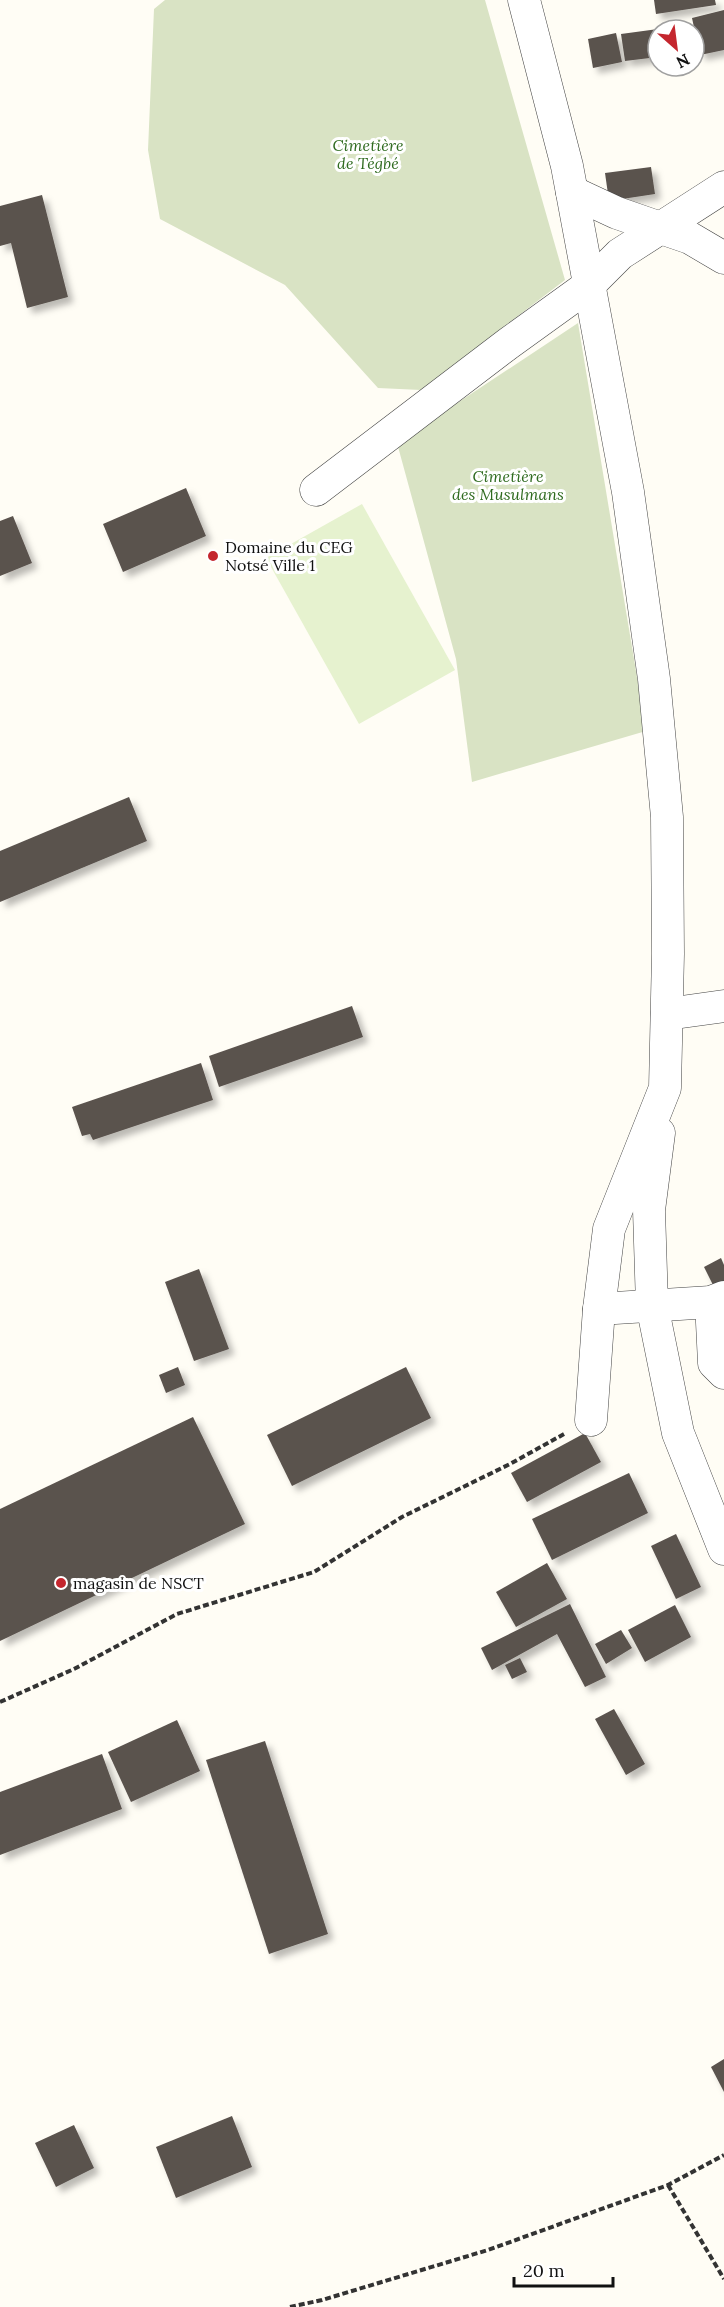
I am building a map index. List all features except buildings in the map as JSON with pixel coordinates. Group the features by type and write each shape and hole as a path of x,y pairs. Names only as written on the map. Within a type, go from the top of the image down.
{"street":[{"path":"524,0 572,192 628,492 654,679 667,817 667,1014 664,1088 649,1210 652,1305 678,1433 724,1549"},
{"path":"316,490 588,286 620,254 724,187"},
{"path":"572,192 617,213 690,238 724,258"},
{"path":"667,1014 724,1006"},
{"path":"591,1420 599,1309 609,1229 664,1088"},
{"path":"599,1309 718,1299 714,1363 724,1373"}],"path":[{"path":"0,1701 74,1669 177,1614 314,1572 402,1517 510,1464 591,1420"},
{"path":"290,2307 322,2300 488,2250 668,2185 724,2155"},
{"path":"668,2185 724,2279"}],"green space":[{"name":"Cimetière de Tégbé","path":"165,0 485,0 565,280 421,390 378,388 285,285 160,219 148,150 154,9"},
{"name":"Cimetière des Musulmans","path":"578,323 646,731 472,782 456,659 397,443"},
{"path":"362,504 455,670 359,724 266,558"}],"place":[{"name":"Domaine du CEG Notsé Ville 1","path":"213,556"},
{"name":"magasin de NSCT","path":"61,1583"}]}
